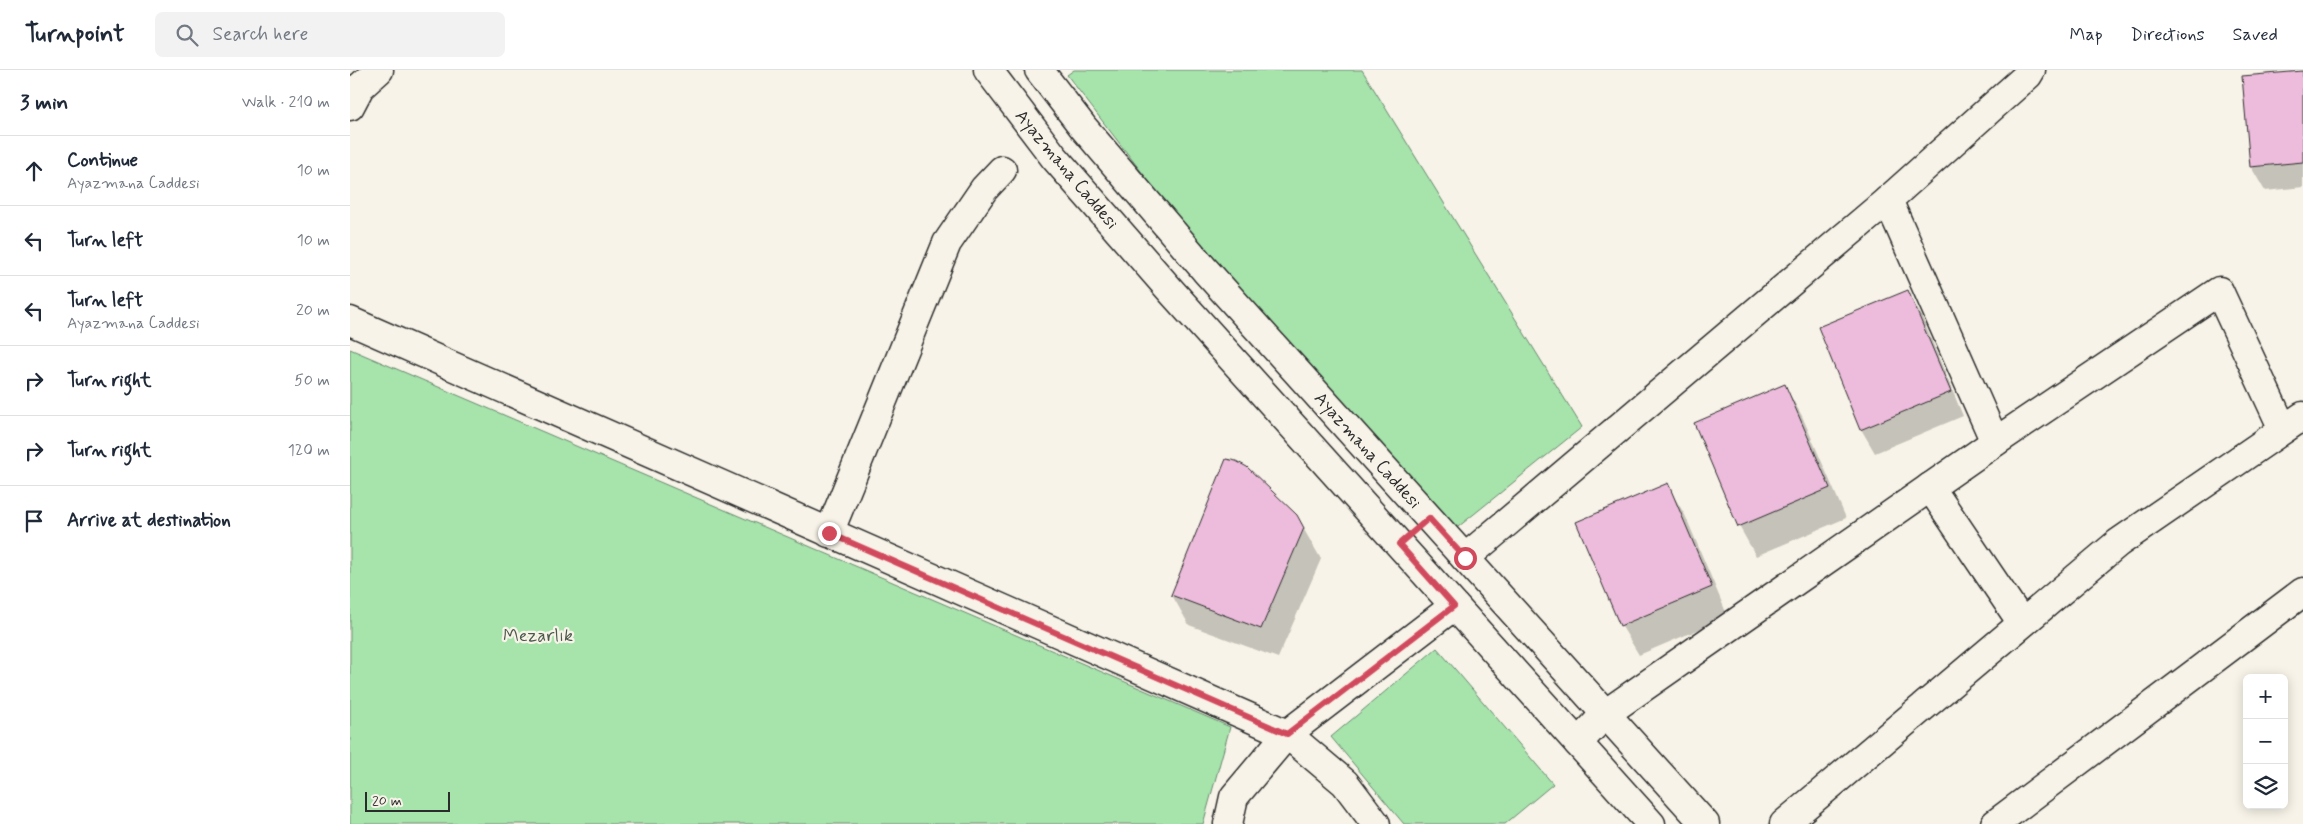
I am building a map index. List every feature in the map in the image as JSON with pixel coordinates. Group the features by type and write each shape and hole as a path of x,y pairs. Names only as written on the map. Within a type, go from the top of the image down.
{"street":[{"path":"350,106 360,87 379,70"},
{"name":"Ayazmana Caddesi","path":"988,70 1074,179 1171,291 1651,824"},
{"name":"Ayazmana Caddesi","path":"1039,70 1090,134 1205,270 1704,824"},
{"path":"1465,558 1888,200 2028,75 2031,70"},
{"path":"829,533 947,243 984,190 1002,170"},
{"path":"1888,200 1994,442"},
{"path":"1578,743 1605,714 1994,442 2219,291 2293,422 2118,543 1784,824"},
{"path":"350,321 1287,734 1345,783 1376,824"},
{"path":"1930,487 2022,623"},
{"path":"1399,544 1429,518"},
{"path":"1995,824 2303,592"},
{"path":"1228,824 1234,797 1287,734 1454,606"}],"green space":[{"path":"1074,70 1362,70 1582,427 1453,531 1223,278 1067,75"},
{"name":"Mezarlık","path":"350,349 1230,727 1203,824 350,824"},
{"path":"1437,648 1553,784 1505,824 1404,824 1331,737"}],"building":[{"path":"2303,71 2303,162 2250,167 2242,76"},
{"path":"1908,290 1951,392 1860,430 1818,327"},
{"path":"1785,384 1830,488 1738,527 1694,423"},
{"path":"1226,459 1236,461 1247,467 1297,515 1304,528 1261,629 1171,595"},
{"path":"1668,483 1712,587 1620,626 1576,522"}],"route":[{"path":"829,533 1287,734 1454,606 1399,544 1429,518 1465,558"}]}
